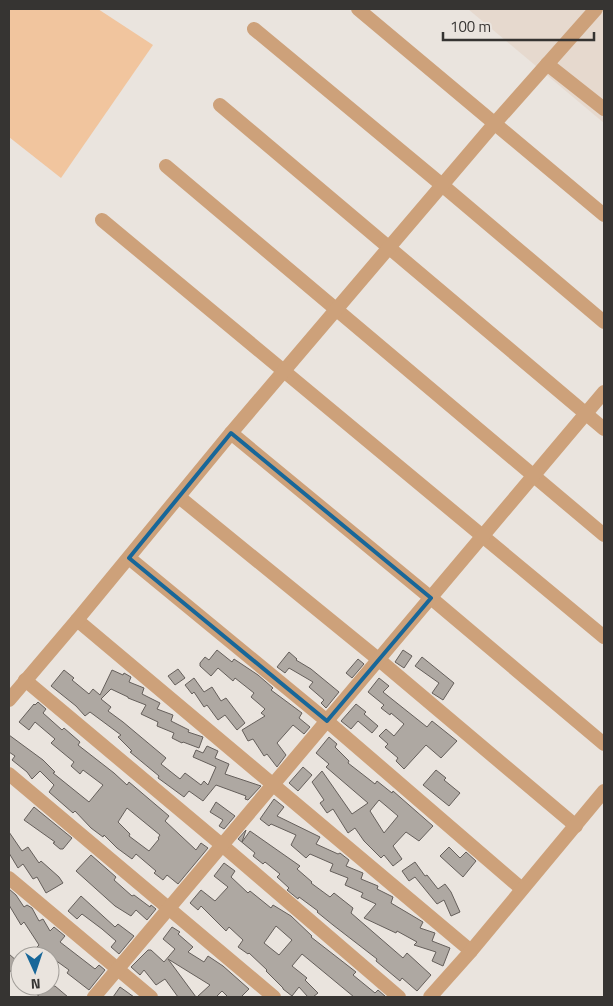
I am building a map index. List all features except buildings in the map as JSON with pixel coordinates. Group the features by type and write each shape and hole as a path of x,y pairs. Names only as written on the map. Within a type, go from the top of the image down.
{"street":[{"path":"358,9 604,215"},
{"path":"9,700 337,308 596,9"},
{"path":"254,29 604,322"},
{"path":"547,64 604,109"},
{"path":"220,105 604,429"},
{"path":"166,166 337,308 604,535"},
{"path":"102,220 604,637"},
{"path":"94,997 604,392"},
{"path":"231,433 604,744"},
{"path":"180,497 378,659 576,826"},
{"path":"129,558 327,721 522,889"},
{"path":"77,620 471,951"},
{"path":"25,680 399,997"},
{"path":"9,774 274,997"},
{"path":"430,997 471,951 604,791"},
{"path":"9,878 151,997"}],"highlighted area":[{"path":"231,433 431,598 327,721 129,558"}],"shaded area":[{"path":"9,9 98,9 153,45 61,178 9,137"},
{"path":"468,9 604,9 604,123"}]}
